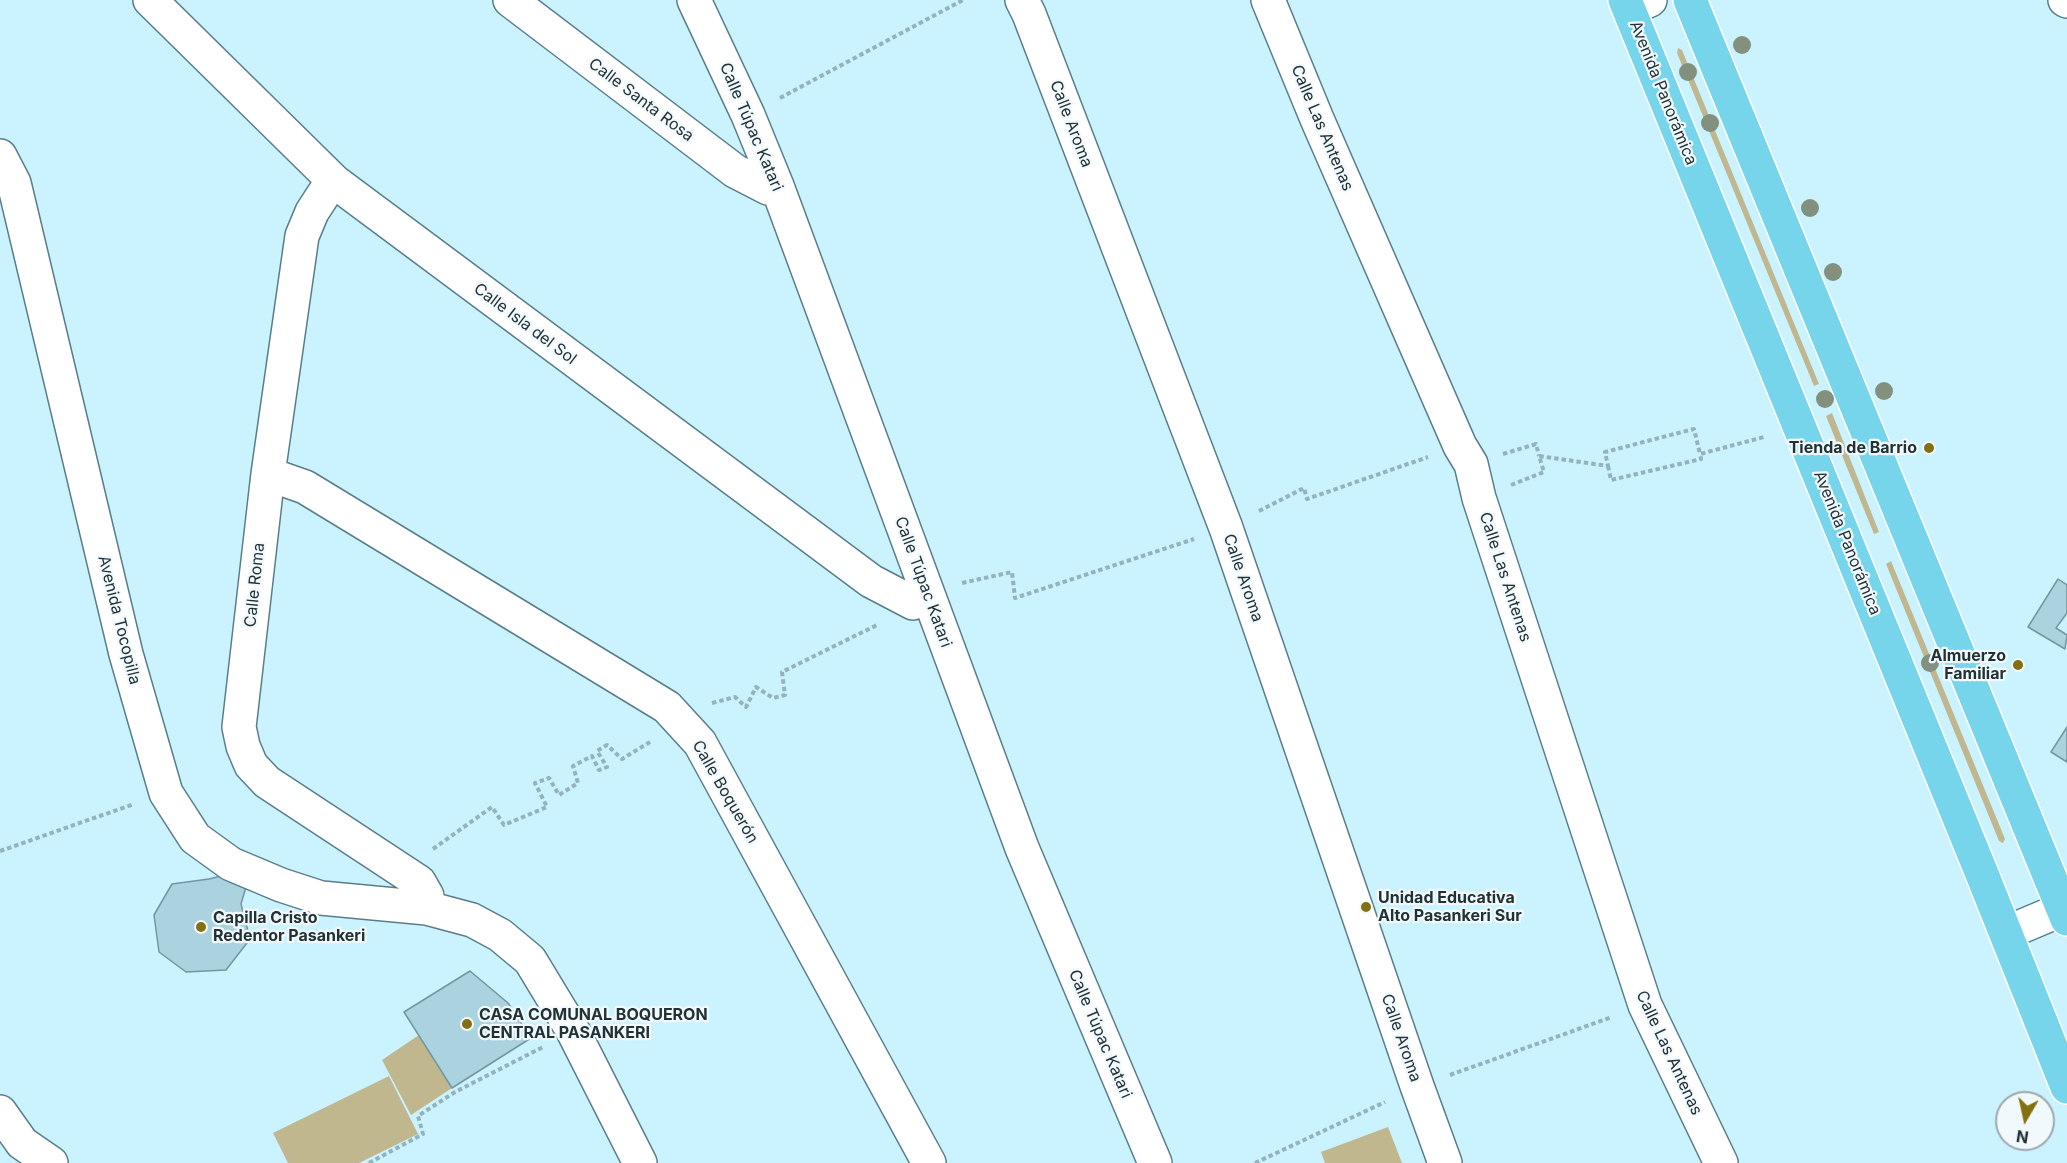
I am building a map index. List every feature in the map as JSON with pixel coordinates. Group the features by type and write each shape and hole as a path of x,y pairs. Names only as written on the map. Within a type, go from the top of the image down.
{"main road":[{"path":"1690,0 2066,911"},
{"name":"Avenida Panorámica","path":"1635,3 2067,1087"}],"street":[{"name":"Calle Isla del Sol","path":"150,0 335,182 872,581 920,597"},
{"name":"Calle Santa Rosa","path":"510,0 735,171 768,188 777,186"},
{"name":"Calle Túpac Katari","path":"694,0 748,115 777,186 920,597 1022,848 1155,1163"},
{"name":"Calle Aroma","path":"1022,0 1226,528 1445,1163"},
{"name":"Calle Las Antenas","path":"1268,0 1455,435 1471,464 1479,498 1645,1005 1721,1163"},
{"name":"Avenida Tocopilla","path":"0,156 14,183 126,654 166,793 195,838 231,864 281,885 321,898 427,908 472,920 500,935 530,960 573,1031 640,1163"},
{"name":"Calle Roma","path":"335,182 325,192 312,212 302,236 268,474 239,727 243,746 251,765 267,782 403,870 423,887 428,896 427,908"},
{"name":"Calle Boquerón","path":"268,474 305,487 667,707 700,743 929,1163"},
{"path":"2006,933 2066,911"},
{"path":"0,1112 22,1143 51,1163"}],"path":[{"path":"748,115 963,0"},
{"path":"1694,429 1700,454 1701,459 1611,480 1605,452 1694,429"},
{"path":"1700,454 1768,436"},
{"path":"1471,464 1536,444 1544,472 1479,498"},
{"path":"1539,456 1608,466"},
{"path":"403,870 492,807 504,825 548,807 535,783 549,778 558,795 578,783 573,766 592,756 599,770 607,767 597,751 607,745 622,759 681,723 701,706 735,696 746,707 756,687 773,698 785,695 782,672 891,619 920,597"},
{"path":"0,851 166,793"},
{"path":"369,1163 423,1134 418,1116 455,1092 573,1031"}],"shaded area":[{"path":"1678,48 1682,50 1819,384 1814,386 1677,53"},
{"path":"1832,413 1879,532 1874,534 1826,416"},
{"path":"1891,561 2005,839 2003,843 1999,841 1886,564"},
{"path":"419,1035 452,1088 411,1115 382,1060"},
{"path":"389,1076 418,1134 359,1163 288,1163 273,1133"},
{"path":"1388,1127 1402,1163 1325,1163 1321,1152"}],"building":[{"path":"2058,579 2067,585 2067,613 2056,628 2067,635 2065,649 2028,627"},
{"path":"2067,727 2067,762 2051,752"},
{"name":"Capilla Cristo Redentor Pasankeri","path":"237,872 248,880 241,904 250,939 226,970 186,972 159,952 154,915 172,884 209,879"},
{"name":"CASA COMUNAL BOQUERON CENTRAL PASANKERI","path":"470,971 508,1003 531,1038 452,1088 404,1012"}],"place":[{"name":"Tienda de Barrio","path":"1929,448"},
{"name":"Almuerzo Familiar","path":"2018,665"},
{"name":"Unidad Educativa Alto Pasankeri Sur","path":"1366,907"},
{"name":"Capilla Cristo Redentor Pasankeri","path":"201,927"},
{"name":"CASA COMUNAL BOQUERON CENTRAL PASANKERI","path":"467,1024"}]}
